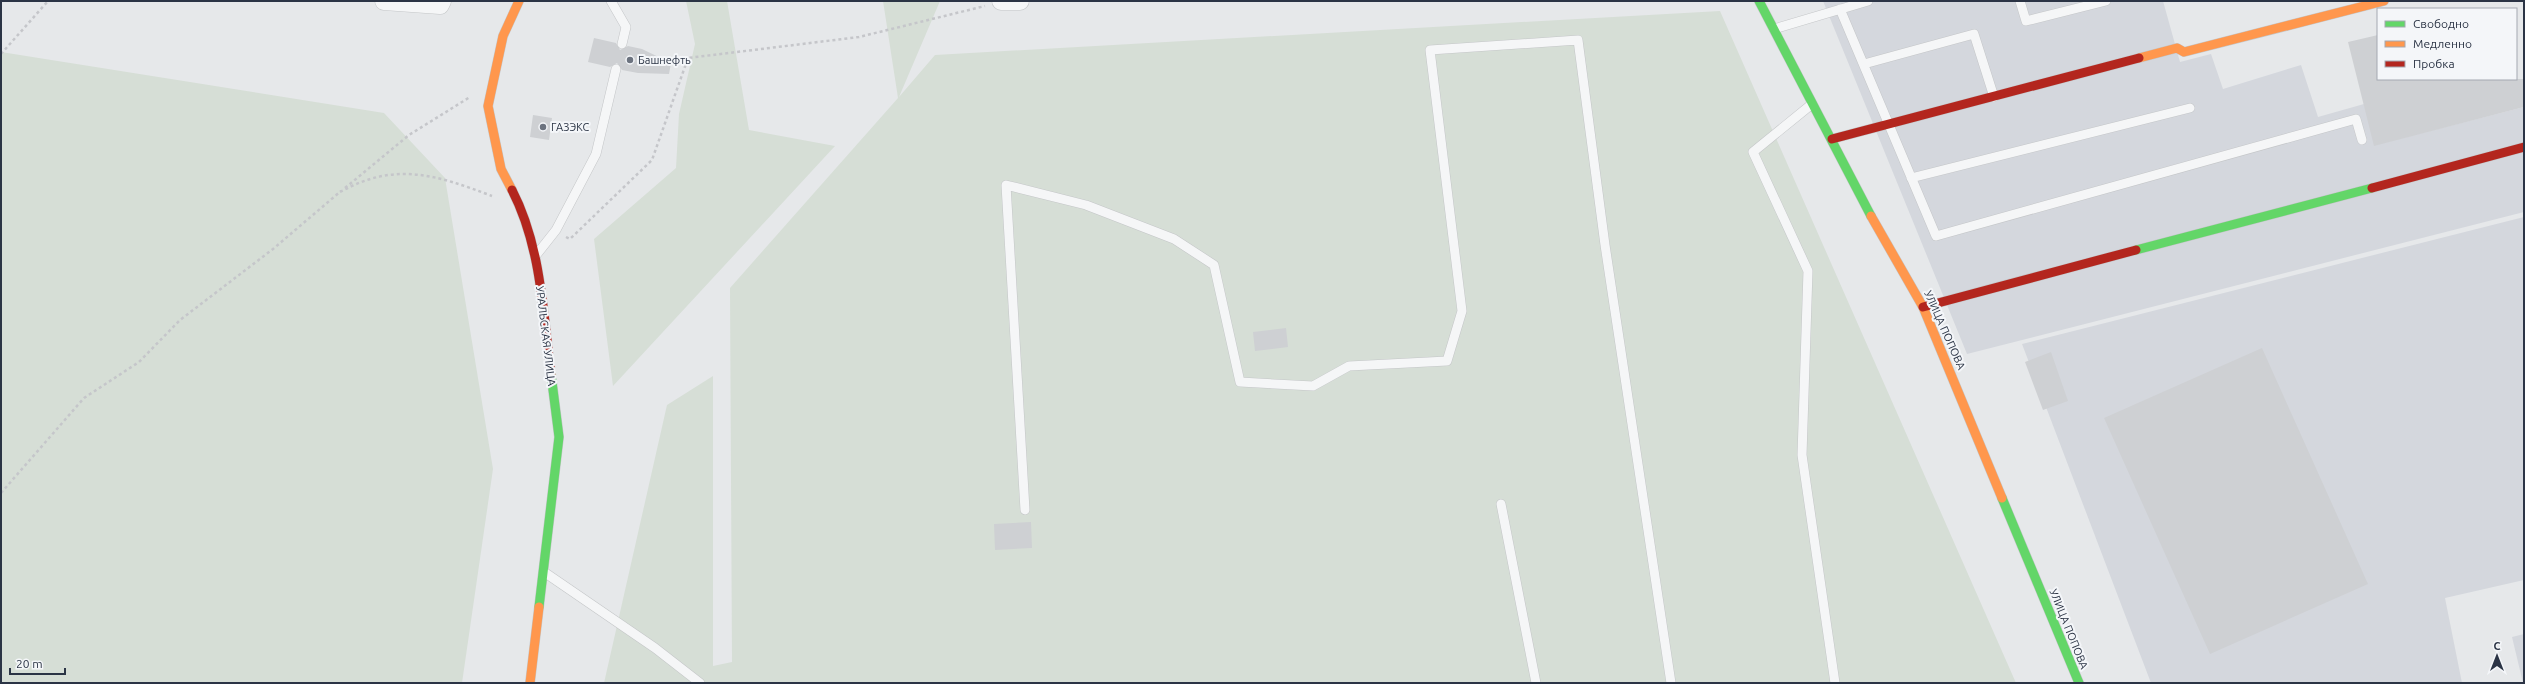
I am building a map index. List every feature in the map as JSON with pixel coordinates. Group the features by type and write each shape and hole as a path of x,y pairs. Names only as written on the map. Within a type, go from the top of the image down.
{"street":[{"path":"384,1 440,5 442,1"},
{"name":"УРАЛЬСКАЯ УЛИЦА","path":"519,1 502,36 488,106 501,169 524,211 536,255 559,437 530,683"},
{"path":"1002,1 1020,1"},
{"name":"УЛИЦА ПОПОВА","path":"1759,1 1863,201 1923,307 2078,683"},
{"path":"1832,139 2177,48 2184,52 2384,1"},
{"path":"1923,307 2524,147"}],"lane":[{"path":"611,1 626,28 622,44"},
{"path":"1774,29 1868,1"},
{"path":"2020,1 2026,21 2106,1"},
{"path":"1840,9 1936,236 2356,119 2362,140"},
{"path":"1864,64 1974,34 1994,96"},
{"path":"1025,510 1006,185 1086,205 1174,239 1214,265 1240,382 1313,386 1349,366 1447,362 1462,311 1430,50 1578,40 1605,245 1671,683"},
{"path":"536,255 556,230 596,154 616,69"},
{"path":"1813,103 1752,152 1808,271 1802,455 1835,683"},
{"path":"1911,178 2190,108"},
{"path":"1501,504 1536,683"},
{"path":"543,571 655,648 700,683"}],"path":[{"path":"1,54 48,1"},
{"path":"556,230 570,239 652,160 688,58 859,37 1002,1"},
{"path":"1,493 84,398 139,362 180,320 274,249 409,135 493,82"},
{"path":"340,192 361,180 402,172 444,178 493,196"}],"shaded area":[{"path":"686,1 727,1 749,130 835,146 613,386 594,239 676,168 679,114 695,44"},
{"path":"883,1 940,1 899,97 935,55 1720,11 2016,683 604,683 667,405 713,376 713,666 732,662 730,288 898,98"},
{"path":"1823,1 2163,1 2180,62 2211,54 2223,89 2301,65 2318,117 2364,104 2375,145 2524,107 2524,212 1967,354"},
{"path":"1,52 384,113 445,178 493,469 462,683 1,683"},
{"path":"2524,217 2524,580 2445,598 2462,683 2151,683 2022,344"},
{"path":"2524,634 2524,683 2523,683 2512,637"}],"building":[{"path":"2377,35 2377,80 2524,79 2524,107 2374,146 2348,42"},
{"path":"594,38 616,43 620,50 628,46 642,49 671,63 669,74 638,73 622,70 617,63 610,67 588,62"},
{"path":"533,115 552,118 549,140 530,137"},
{"path":"1286,328 1288,347 1255,351 1253,332"},
{"path":"2262,348 2368,584 2210,654 2104,418"},
{"path":"2051,352 2068,401 2043,410 2025,362"},
{"path":"1031,522 1032,548 995,550 994,524"}],"traffic: fast":[{"path":"1759,1 1871,216"},
{"path":"2136,250 2372,188"},
{"path":"539,607 559,437 551,374"},
{"path":"2002,498 2079,683"}],"traffic: slow":[{"path":"512,190 501,169 488,106 503,36 519,1"},
{"path":"2139,58 2177,48 2184,52 2384,1"},
{"path":"1871,216 1923,307 2002,498"},
{"path":"530,683 539,607"}],"traffic: jam":[{"path":"1832,139 2139,58"},
{"path":"2372,188 2524,147"},
{"path":"512,190 522,211 535,256 543,303 551,374"},
{"path":"1923,307 2136,250"}],"place":[{"name":"Башнефть","path":"630,60"},
{"name":"ГАЗЭКС","path":"543,127"}]}
